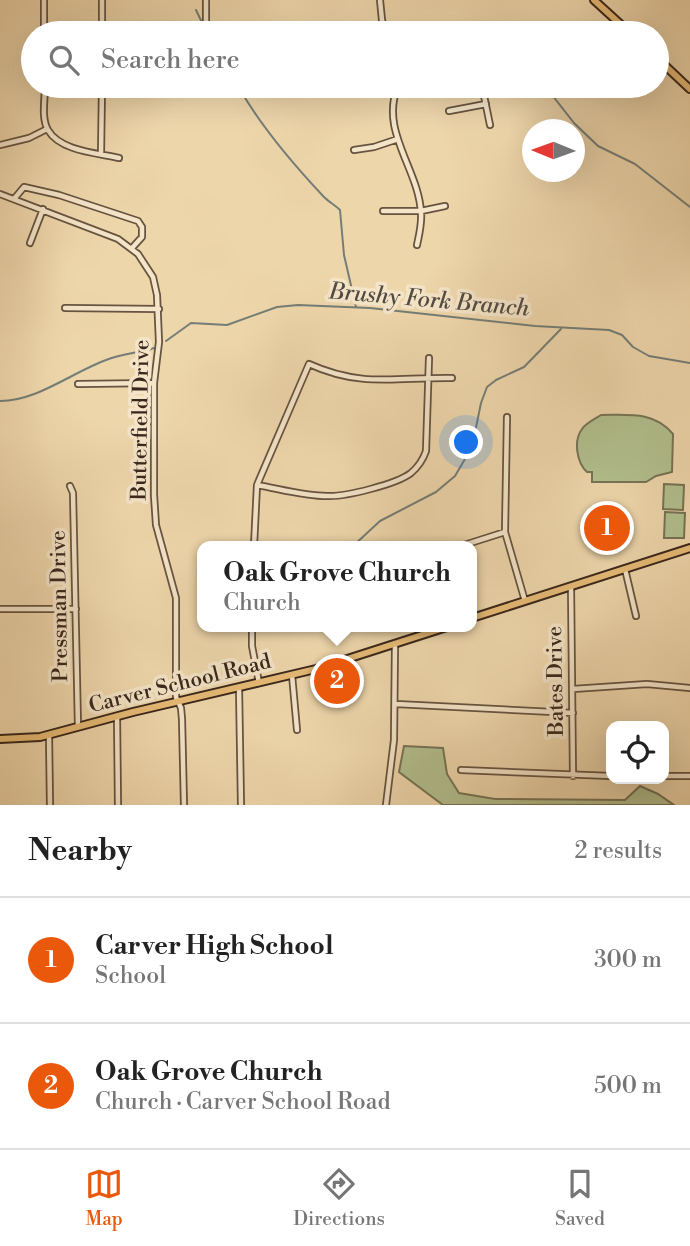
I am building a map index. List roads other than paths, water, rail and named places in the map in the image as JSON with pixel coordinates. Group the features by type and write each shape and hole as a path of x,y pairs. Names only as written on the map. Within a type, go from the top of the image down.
{"main road":[{"path":"594,0 617,21"},
{"path":"669,69 690,89"},
{"path":"477,616 690,548"},
{"name":"Carver School Road","path":"0,739 23,740 48,735 176,701 292,675 336,664 432,632"}],"street":[{"path":"44,0 44,21"},
{"path":"102,0 102,21"},
{"path":"206,0 206,21"},
{"path":"380,0 382,21"},
{"path":"45,98 47,129 58,140 68,146 118,158"},
{"path":"102,98 102,154"},
{"path":"395,98 392,111 398,139 421,211 417,246"},
{"path":"485,98 490,125"},
{"path":"449,111 486,104"},
{"path":"0,145 29,138 47,129"},
{"path":"354,150 398,139"},
{"path":"15,199 24,187 138,221 142,227 142,237 132,248"},
{"name":"Butterfield Drive","path":"0,194 100,231 132,248 153,277 159,309 159,342 154,383 155,510 160,540 176,598 176,701 181,708 182,719 184,805"},
{"path":"383,211 421,211 445,206"},
{"path":"30,243 43,209"},
{"path":"65,308 159,309"},
{"path":"257,485 315,496 338,496 407,476 418,466 426,451 429,359"},
{"path":"254,541 257,485 309,364 330,374 357,380 452,378"},
{"path":"78,384 154,383"},
{"path":"507,417 505,532 525,601"},
{"name":"Pressman Drive","path":"69,486 73,493 78,727"},
{"path":"477,541 505,532"},
{"path":"625,569 636,616"},
{"name":"Bates Drive","path":"571,586 573,776"},
{"path":"0,609 76,609"},
{"path":"252,632 259,682"},
{"path":"386,805 394,740 395,644"},
{"path":"292,675 297,730"},
{"path":"573,689 647,684 690,688"},
{"path":"239,687 240,805"},
{"path":"396,704 573,713"},
{"path":"117,716 118,805"},
{"path":"48,735 50,805"},
{"path":"461,770 606,776"},
{"path":"669,776 690,776"}],"waterway":[{"path":"196,10 201,21"},
{"path":"246,98 289,158 324,197 340,210 344,255 356,307"},
{"path":"554,98 574,123 598,146 635,164 690,207"},
{"name":"Brushy Fork Branch","path":"166,341 191,323 227,325 277,307 298,305 370,308 535,326 609,330 622,335 633,347 649,356 690,363"},
{"path":"358,541 380,521 436,492 455,476 472,447 487,387 524,367 561,329"},
{"name":"Brushy Fork Branch","path":"0,401 14,400 41,391 106,360 154,348"}],"place":[{"name":"Carver High School","path":"607,528"},
{"name":"Oak Grove Church","path":"337,681"}]}
